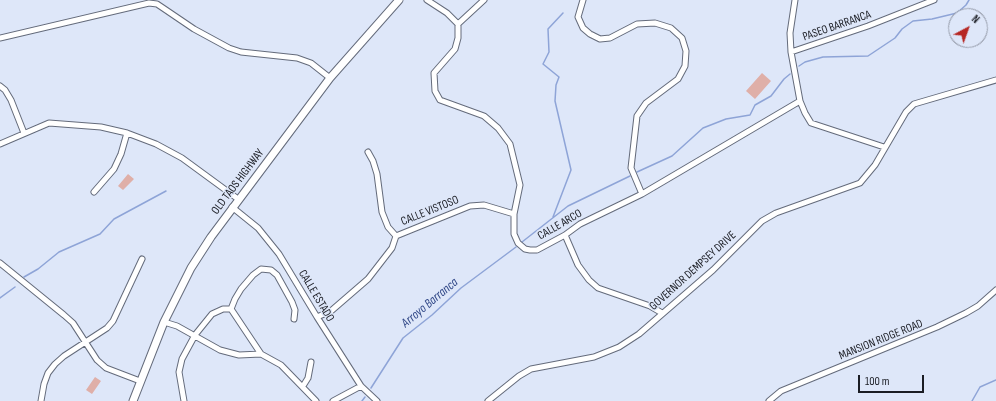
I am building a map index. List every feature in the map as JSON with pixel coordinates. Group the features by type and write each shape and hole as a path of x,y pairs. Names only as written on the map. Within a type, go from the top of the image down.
{"street":[{"name":"OLD TAOS HIGHWAY","path":"133,401 164,322 191,268 211,237 330,78 399,0"},
{"path":"427,0 447,13 458,24 484,0"},
{"path":"583,0 578,17 583,28 590,34 600,39 610,38 637,24 654,23 671,28 682,38 686,51 685,66 678,79 646,103 637,116 631,168 642,194"},
{"path":"795,0 790,33 792,52 800,100 811,124 884,147"},
{"name":"PASEO BARRANCA","path":"792,52 868,26 934,0"},
{"path":"0,38 149,3 156,4 194,29 229,48 242,52 297,58 311,63 330,78"},
{"name":"CALLE ARCO","path":"458,24 458,38 455,49 434,73 435,91 440,100 484,116 498,128 510,144 520,185 514,214 514,234 518,243 525,249 537,250 565,235 580,224 642,194 800,100"},
{"name":"GOVERNOR DEMPSEY DRIVE","path":"488,401 519,376 532,369 594,357 620,348 713,270 762,221 776,213 860,183 875,165 884,147 906,112 914,104 996,80"},
{"path":"0,86 11,100 24,133"},
{"path":"0,144 49,123 101,127 127,133 156,144 182,158 238,199"},
{"path":"94,192 114,169 121,154 127,133"},
{"path":"368,152 373,161 377,174 382,212 388,227 396,236"},
{"name":"CALLE VISTOSO","path":"317,317 331,311 368,279 392,248 396,236 470,206 484,206 514,214"},
{"name":"CALLE ESTADO","path":"232,207 258,228 279,254 361,386 377,401"},
{"path":"565,235 578,265 589,280 598,288 650,306 662,313"},
{"path":"40,401 48,373 52,368 64,356 107,328 113,321 142,259"},
{"path":"0,263 73,323 97,360 106,368 140,381"},
{"path":"232,308 241,289 253,275 261,269 271,270 277,275 292,302 295,310 294,319"},
{"name":"MANSION RIDGE ROAD","path":"769,401 781,391 936,327 966,313 978,306 996,290"},
{"path":"184,401 179,372 182,359 194,335 212,314 223,309 232,308"},
{"path":"232,308 261,354 281,365 316,401"},
{"path":"164,322 176,326 220,350 239,355 261,354"},
{"path":"302,386 308,378 311,362"},
{"path":"333,401 361,386"}],"shaded area":[{"path":"762,73 771,81 755,99 746,91"},
{"path":"128,174 134,179 123,190 118,186"},
{"path":"95,377 101,381 92,394 86,390"}],"waterway":[{"name":"Arroyo Barranca","path":"799,66 805,62 823,57 868,56 895,38 902,29 913,21 932,19 957,13 969,0"},
{"path":"553,217 571,170 555,101 556,85 559,77 543,64 549,52 548,29 563,13"},
{"name":"Arroyo Barranca","path":"637,172 672,156 703,128 726,119 750,115 755,105 771,96 784,79 790,74"},
{"name":"Arroyo Barranca","path":"522,242 568,206 630,176"},
{"path":"24,277 38,269 59,252 100,234 114,219 166,191"},
{"name":"Arroyo Barranca","path":"371,388 403,338 432,315 461,288 516,247"},
{"path":"0,298 15,287"},
{"path":"972,401 980,387 996,380"},
{"name":"Arroyo Barranca","path":"362,401 365,397"}]}
